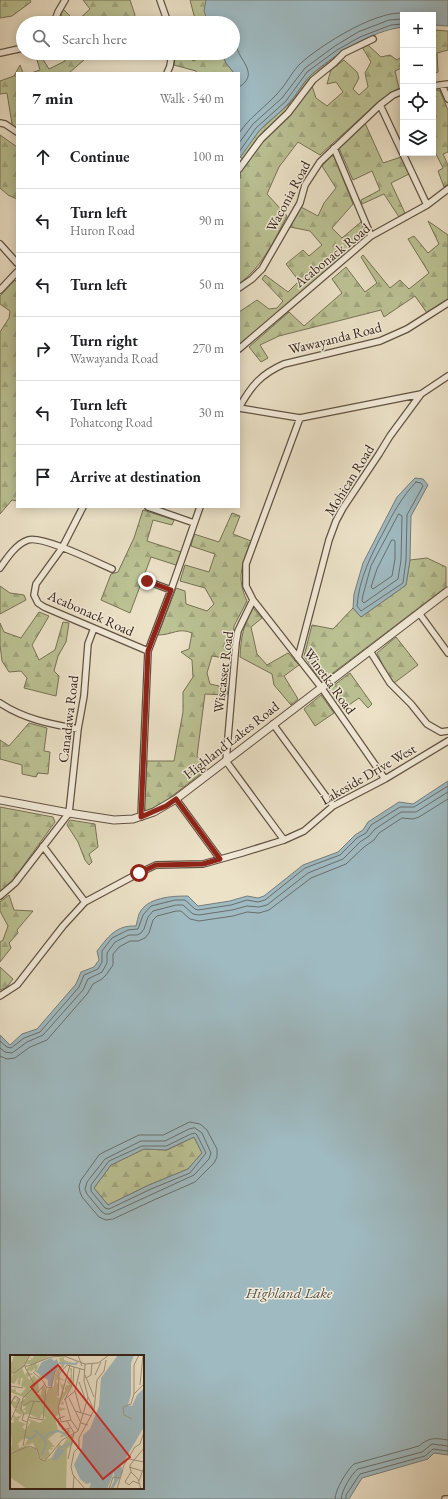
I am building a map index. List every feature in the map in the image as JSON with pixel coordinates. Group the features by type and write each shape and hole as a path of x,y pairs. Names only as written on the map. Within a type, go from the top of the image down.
{"street":[{"path":"57,16 65,0"},
{"path":"160,0 166,16"},
{"path":"240,168 260,139 288,113 313,80 344,53 373,40"},
{"path":"0,53 16,50"},
{"path":"167,72 171,60"},
{"path":"445,84 448,99"},
{"name":"Waconia Road","path":"240,287 252,279 262,269 300,203 305,186 320,162 380,105 393,95 400,92"},
{"path":"380,105 426,205"},
{"path":"0,123 5,124 16,131"},
{"path":"334,148 371,236"},
{"name":"Acabonack Road","path":"240,348 371,236 426,205 448,189"},
{"path":"0,244 16,262"},
{"path":"0,290 16,273"},
{"name":"Wawayanda Road","path":"240,406 258,380 272,369 284,364 380,341 407,329 448,303"},
{"path":"240,408 300,418 421,394 448,376"},
{"name":"Mohican Road","path":"298,658 329,540 336,522 390,436 421,394"},
{"path":"253,600 246,586 246,564 300,418"},
{"name":"Acabonack Road","path":"82,508 62,548 38,579 34,595 38,603 44,606 148,651"},
{"path":"151,508 194,523"},
{"path":"141,817 148,651 200,508"},
{"path":"0,568 14,550 28,540 37,539 112,569"},
{"path":"147,581 171,590"},
{"name":"Highland Lakes Road","path":"0,800 69,814 114,820 141,817 160,809 176,799 448,591"},
{"name":"Winetka Road","path":"253,600 321,687 385,779"},
{"name":"Wiscasset Road","path":"226,761 236,642 238,631 253,600"},
{"path":"419,613 448,653"},
{"name":"Canadawa Road","path":"69,814 78,729 84,696 88,644 94,628"},
{"path":"370,651 390,683 411,704 427,724 441,732 448,731"},
{"path":"0,703 25,717 78,729"},
{"path":"273,724 333,806"},
{"name":"Lakeside Drive West","path":"0,996 17,985 63,926 86,902 156,865 203,864 284,840 304,831 333,806 385,779 448,742"},
{"path":"226,761 284,840"},
{"path":"176,799 220,859"},
{"path":"0,896 15,883 69,814"},
{"path":"43,846 86,902"}],"green space":[{"path":"0,0 30,0 31,2 12,16 0,18"},
{"path":"83,0 130,0 135,15 82,16 90,9"},
{"path":"190,0 206,0 207,16 194,16"},
{"path":"63,9 70,16 60,16"},
{"path":"436,30 448,31 448,50 437,53 438,72 436,73"},
{"path":"368,45 381,57 390,55 397,60 400,58 400,68 395,71 399,88 378,102 320,155 298,142 279,167 267,194 287,216 261,262 240,283 240,172 262,142 312,86 316,98 327,106 343,92 336,82 327,84 331,70 344,60 357,72 359,78 353,89 359,95 368,87 365,73 371,62 362,47"},
{"path":"340,54 286,112 259,138 244,160 240,157 259,131 289,104 310,75"},
{"path":"37,60 43,60 49,69 65,60 84,60 70,72 34,72 40,70"},
{"path":"175,60 225,60 233,72 196,72 174,65"},
{"path":"20,65 23,72 16,72"},
{"path":"16,72 16,132 13,130 7,93 0,94 0,81 14,76"},
{"path":"436,90 440,91 448,110 448,152 443,154 448,165 448,184 444,187 438,171 443,168 436,154"},
{"path":"365,123 383,163 401,157 409,174 391,183 405,213 399,217 384,194 362,204 361,200 380,190 372,171 353,180 339,148"},
{"path":"0,135 16,146 16,199 8,195 0,188"},
{"path":"331,156 334,156 353,204 332,228 342,238 361,222 366,237 240,344 240,311 257,300 269,309 277,308 283,301 262,279 265,275 288,292 299,281 286,264 303,250 309,256 322,245 310,231 290,227 301,207 318,216 324,203 336,188 322,166"},
{"path":"428,221 448,235 448,299 427,313 415,296 384,317 381,310 279,336 260,345 268,358 261,362 249,347 289,312 304,326 342,293 332,279 346,267 365,292 377,283 361,257 363,255 390,288 400,280 409,289 429,273 408,239 414,236 428,253 439,244"},
{"path":"15,280 16,501 12,500 0,514 0,332 9,318 10,311 0,304 0,296"},
{"path":"143,510 174,520 172,525 153,520 147,541 181,552 176,565 151,557 130,613 101,600 111,574 118,572 134,538"},
{"path":"232,513 240,516 233,534 251,541 243,564 241,578 247,601 234,626 231,659 212,656 207,673 210,684 228,688 227,695 205,694 197,756 207,769 163,803 147,811 144,809 147,761 174,761 183,712 183,692 193,677 192,660 181,652 189,649 192,633 187,631 179,631 158,635 176,588 185,591 186,604 207,611 214,604 205,588 180,581 185,565 209,572 215,554 191,546 194,534 219,542"},
{"path":"427,558 446,567 446,587 321,682 304,656 312,625 333,629 353,608 361,617 406,585 410,560"},
{"path":"0,586 10,593 24,595 26,600 0,614"},
{"path":"253,608 262,618 251,627 257,654 267,665 288,653 299,665 284,676 298,699 291,705 274,685 272,674 240,657 243,632"},
{"path":"39,612 49,616 32,645 39,660 55,650 63,622 69,623 66,642 58,656 54,671 59,676 56,696 24,688 27,678 21,671 9,672 2,661 0,623 4,632 21,638"},
{"path":"396,637 418,665 394,683 387,674 377,653"},
{"path":"350,673 372,704 368,708 359,698 343,709 329,689"},
{"path":"321,695 334,713 315,726 304,709"},
{"path":"29,723 47,728 44,751 50,752 48,774 38,773 36,777 22,774 22,765 0,759 0,740 9,746"},
{"path":"0,807 53,817 55,822 13,880 0,891"},
{"path":"70,820 95,824 98,847 89,854 92,862 89,865 85,860 78,842 67,825"},
{"path":"9,895 14,910 33,911 17,930 18,933 9,943 11,948 0,962 0,942 3,940 8,926 0,911 0,902"},
{"path":"0,967 13,979 7,987 0,990"},
{"path":"194,1137 202,1153 188,1169 149,1185 108,1205 94,1188 111,1165 144,1149 167,1150"}],"water":[{"path":"206,0 448,0 448,26 436,25 436,12 400,12 400,28 378,33 366,38 331,59 308,78 288,104 259,131 240,158 240,72 233,72 225,60 240,60 240,16 206,16 204,11"},
{"path":"415,478 423,479 428,485 411,516 410,560 406,585 361,617 353,608 354,594 363,563 397,497"},
{"name":"Highland Lake","path":"448,781 448,1455 434,1453 428,1459 362,1478 349,1499 0,1499 0,1035 10,1045 22,1034 37,1029 76,984 81,972 94,967 99,960 97,951 105,941 118,930 129,926 136,926 139,914 148,904 160,899 175,896 188,896 198,906 230,901 247,896 258,898 264,896 303,865 338,852 355,835 363,830 368,822 399,802 413,804","holes":["194,1137 202,1153 188,1169 149,1185 108,1205 94,1188 111,1165 144,1149 166,1150"]}],"route":[{"path":"139,873 156,865 203,864 220,859 176,799 166,806 141,817 148,651 171,590 147,581"}]}
